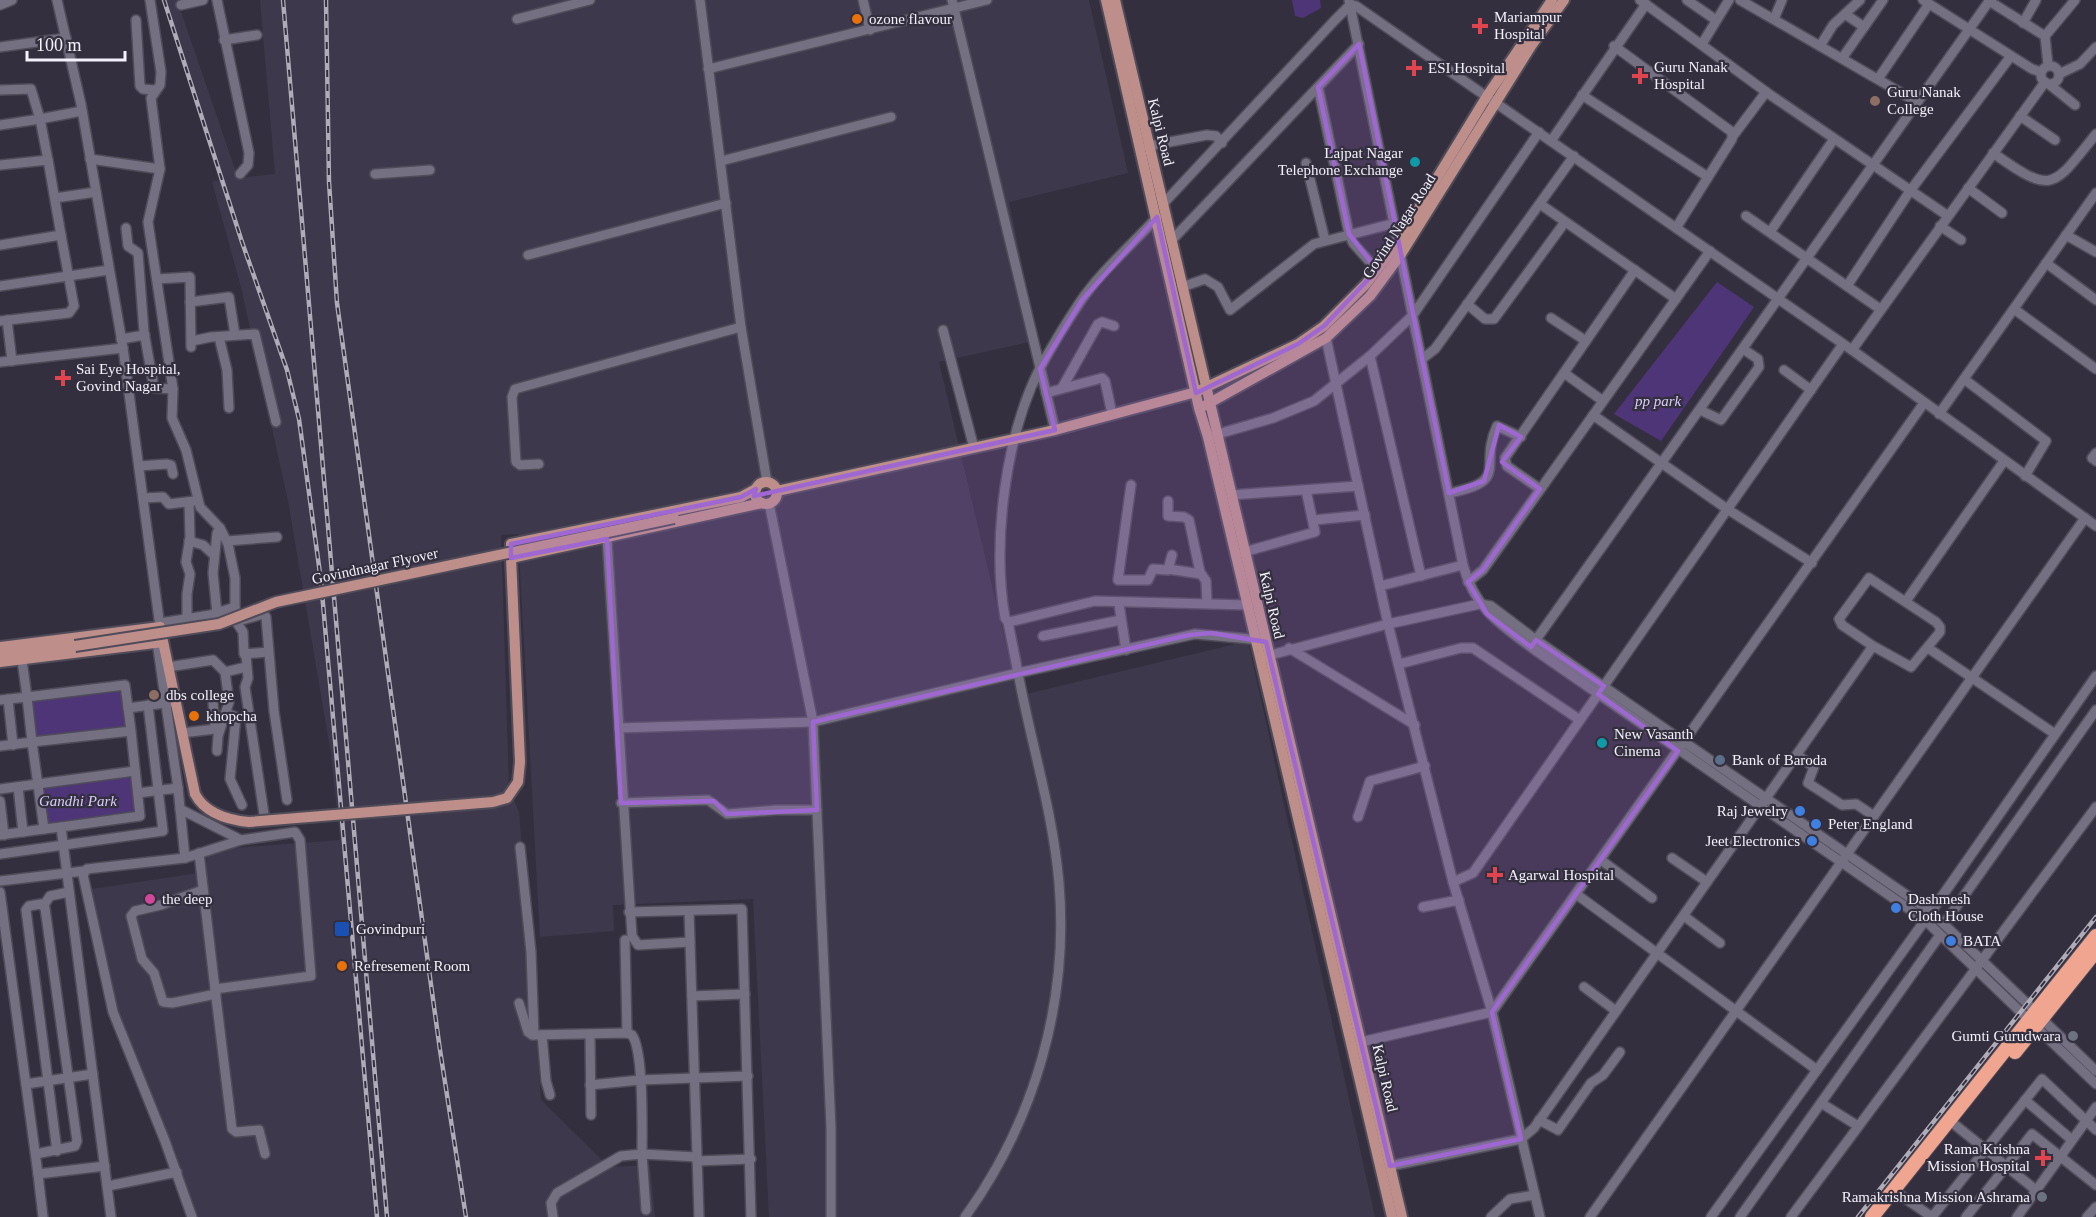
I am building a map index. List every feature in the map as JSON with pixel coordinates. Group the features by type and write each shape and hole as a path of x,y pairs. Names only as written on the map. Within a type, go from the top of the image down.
{"highway":[{"path":"2036,1020 2096,936"},
{"path":"1883,1217 1897,1193 1952,1123 2096,951"},
{"path":"1872,1217 1897,1193"}],"main road":[{"name":"Kalpi Road","path":"1106,0 1200,391 1231,495 1260,640"},
{"name":"Kalpi Road","path":"1115,0 1172,240 1200,391"},
{"name":"Govind Nagar Road","path":"1204,406 1326,339 1370,296 1401,254 1551,0"},
{"name":"Govind Nagar Road","path":"777,491 1055,430 1200,391 1298,344 1323,326 1377,270 1398,243 1492,99 1564,0"},
{"name":"Kalpi Road","path":"1213,436 1248,605 1265,657 1402,1217"},
{"path":"0,647 160,625 160,642 168,667 171,702 182,733 195,794 207,809 232,819 265,821 507,798 518,782 520,762 511,544 741,497 775,499 777,491 774,485 767,482 761,498"},
{"path":"511,558 607,539 761,498"},
{"name":"Govindnagar Flyover","path":"0,654 219,624 276,602 592,537 761,498"},
{"path":"0,662 160,642"},
{"name":"Kalpi Road","path":"1265,657 1392,1217"}],"street":[{"path":"0,5 12,0"},
{"path":"57,0 82,111 122,344 160,625 217,614 235,607"},
{"path":"150,0 161,82 151,98 160,169 148,217 173,388 172,418 186,450 193,501 186,562 190,574 186,594 187,619"},
{"path":"181,5 203,0"},
{"path":"217,0 249,153 248,165 240,174"},
{"path":"518,19 590,0"},
{"path":"700,0 741,327 767,482"},
{"path":"863,0 870,30"},
{"path":"708,69 870,30 953,4 987,0"},
{"path":"1687,0 1716,20"},
{"path":"1702,44 1729,0"},
{"path":"1740,0 1843,57 1917,102"},
{"path":"1774,20 1782,0"},
{"path":"1820,46 1833,25 1860,0"},
{"path":"1843,57 1883,0"},
{"path":"2024,23 2037,0"},
{"path":"2060,17 2068,0"},
{"path":"2075,0 2045,36 2044,68 2047,84 2075,105"},
{"path":"1533,643 1990,1 2045,36"},
{"path":"1551,141 1643,2 1766,92 1948,216"},
{"path":"1878,79 1926,2 2011,56 2044,68 2055,67 2059,74"},
{"path":"1356,3 1852,350 2096,526"},
{"path":"1356,3 1359,44 1463,566 1468,582 1480,604"},
{"path":"1164,204 1356,3"},
{"path":"953,4 1055,430"},
{"path":"1845,14 1864,27"},
{"path":"136,20 140,86 143,89 155,90"},
{"path":"224,40 256,35"},
{"path":"0,47 66,38"},
{"path":"1172,240 1359,44"},
{"path":"1614,46 1730,129 1733,136"},
{"path":"1852,350 2020,116 2047,84 2057,80 2059,74 2080,64 2096,47"},
{"path":"1847,286 1910,191 2011,56"},
{"path":"1318,87 1349,234 1377,270"},
{"path":"0,90 31,88 48,159 74,306 72,311 4,320 12,361"},
{"path":"1676,228 1733,136 1766,92"},
{"path":"1582,95 1708,177"},
{"path":"0,125 82,111"},
{"path":"2020,116 2055,140"},
{"path":"721,161 891,117"},
{"path":"1213,436 1273,418 1314,401 1370,356 1413,315 1539,132"},
{"path":"1994,153 2030,178 2046,182 2064,173 2096,134"},
{"path":"1148,146 1207,135 1216,136 1222,143"},
{"path":"1770,232 1834,139"},
{"path":"1422,359 1435,350 1574,156"},
{"path":"0,165 48,159"},
{"path":"90,159 160,169"},
{"path":"1306,163 1325,240"},
{"path":"375,174 430,170"},
{"path":"1968,188 2002,213"},
{"path":"55,198 96,192"},
{"path":"1940,414 2094,198"},
{"path":"528,255 726,203"},
{"path":"1540,204 1676,299"},
{"path":"1746,216 1880,309"},
{"path":"965,1217 998,1166 1030,1096 1053,1016 1058,980 1061,915 1053,840 1000,582 1000,532 1016,439 1040,369 1082,300 1157,217"},
{"path":"1467,304 1485,319 1494,319 1565,222"},
{"path":"1182,287 1205,279 1218,287 1230,310 1308,248 1325,240 1395,223"},
{"path":"1940,226 1961,240"},
{"path":"126,228 128,246 138,253 145,335 153,388 173,388"},
{"path":"0,245 61,235"},
{"path":"2066,235 2096,252"},
{"path":"1468,582 1483,570 1710,251"},
{"path":"2046,264 2096,300"},
{"path":"0,286 109,270"},
{"path":"1540,489 1505,462 1635,270"},
{"path":"157,279 190,277 192,344 219,337 255,334 276,422"},
{"path":"190,302 229,297 235,335"},
{"path":"2014,309 2096,369"},
{"path":"1551,318 1586,341"},
{"path":"1062,388 1098,324 1102,322 1114,326"},
{"path":"539,464 516,462 512,398 515,388 741,327"},
{"path":"943,330 974,448"},
{"path":"0,362 122,344 145,335"},
{"path":"219,337 227,370 229,408"},
{"path":"1326,339 1388,624 1453,882 1492,1012 1540,1217"},
{"path":"1453,882 1473,873 1843,344"},
{"path":"1700,410 1719,421 1729,410 1759,365 1756,357 1743,349"},
{"path":"1370,356 1421,576"},
{"path":"1784,370 1811,390"},
{"path":"1564,373 1603,401"},
{"path":"1046,393 1104,379 1112,414"},
{"path":"1964,379 2046,441 2025,476"},
{"path":"1361,1042 1492,1012 1924,403"},
{"path":"1593,416 1727,509 1812,563"},
{"path":"1449,493 1473,489 1484,481 1490,468 1497,426 1521,437"},
{"path":"2096,453 2092,458 2096,461"},
{"path":"1906,601 2004,461"},
{"path":"139,466 167,464 171,465 173,474"},
{"path":"1131,484 1118,580 1146,581 1152,569 1201,574"},
{"path":"1231,495 1359,486"},
{"path":"1244,552 1316,530 1306,490"},
{"path":"143,498 163,497 170,504 193,501 220,528 227,541 234,570 236,622 243,630 242,644 246,655 248,678 245,687 265,821"},
{"path":"761,498 813,722 831,1128 831,1217"},
{"path":"1168,501 1168,516 1184,517 1189,520 1201,574 1206,581 1207,603"},
{"path":"1314,520 1365,514"},
{"path":"1590,1217 2085,518"},
{"path":"217,614 213,573 217,533 220,528"},
{"path":"227,541 277,537"},
{"path":"607,539 621,803 629,912 635,943 690,942"},
{"path":"189,541 203,545 214,555"},
{"path":"1168,569 1172,555"},
{"path":"1380,586 1463,566"},
{"path":"1869,578 1906,601 1940,627 1916,665 1909,667 1873,646 1842,625 1839,615 1869,578"},
{"path":"1008,622 1088,602 1248,605"},
{"path":"1119,604 1126,650"},
{"path":"1265,657 1289,648 1388,624 1480,604 1491,606 1533,643 1601,690 1684,742 1763,802 1928,916 1944,924 2096,1084"},
{"path":"236,622 265,615 287,800"},
{"path":"1043,636 1121,620"},
{"path":"618,728 813,722 1018,673 1204,633 1260,640"},
{"path":"160,642 171,702 185,858"},
{"path":"1390,1166 1521,1139 1539,1120 1873,646"},
{"path":"1289,648 1415,725"},
{"path":"1399,664 1461,648 1473,648 1580,720"},
{"path":"1928,648 2055,734"},
{"path":"246,655 268,652"},
{"path":"22,660 44,830"},
{"path":"168,667 213,660 225,672 229,702 216,742 217,751"},
{"path":"225,672 246,667"},
{"path":"1711,1217 1928,916 2096,676"},
{"path":"0,801 2,835 140,816 125,685 4,700 13,745"},
{"path":"1601,690 1678,751 1763,802"},
{"path":"128,708 171,702"},
{"path":"182,733 215,729 213,702"},
{"path":"0,854 161,832 163,827 148,705"},
{"path":"1944,924 2096,710"},
{"path":"226,713 236,717 230,779 242,805"},
{"path":"0,746 130,731"},
{"path":"1797,755 1814,767 1808,783 1842,805 1856,804 1874,816"},
{"path":"2036,762 2051,772"},
{"path":"1358,818 1370,781 1425,766"},
{"path":"0,789 135,771"},
{"path":"18,787 23,832"},
{"path":"138,793 178,788"},
{"path":"621,803 708,800 715,803 724,813 732,814 776,810 817,810"},
{"path":"1791,1217 2096,807"},
{"path":"180,809 241,840"},
{"path":"1501,813 1510,820"},
{"path":"61,827 111,1217"},
{"path":"0,881 185,858 241,840 285,832 298,835 313,973 303,979 215,992 172,1003 163,1002 154,974 142,959 131,916 133,912 203,890"},
{"path":"520,847 538,1035 550,1095"},
{"path":"199,853 232,1129 236,1132 259,1130 265,1154"},
{"path":"1672,858 1707,882"},
{"path":"1601,860 1652,898"},
{"path":"84,871 90,914 113,1012 177,1172 192,1217"},
{"path":"0,892 43,1217"},
{"path":"36,1154 75,1146 77,1143 44,905 50,896 69,892"},
{"path":"1576,894 1817,1070"},
{"path":"1423,907 1459,900"},
{"path":"44,905 29,906 26,910 57,1150"},
{"path":"629,912 742,909 751,1217"},
{"path":"688,910 699,1217"},
{"path":"1684,916 1720,944"},
{"path":"1928,916 1940,935 1975,969 2096,1071"},
{"path":"1740,1217 1940,935"},
{"path":"625,940 627,1032"},
{"path":"1584,987 1616,1011"},
{"path":"692,996 745,994"},
{"path":"519,1003 528,1032 538,1035 627,1032 635,1038 640,1080 646,1210"},
{"path":"590,1034 591,1114"},
{"path":"1539,1120 1558,1130 1591,1083 1603,1075 1620,1052"},
{"path":"26,1084 93,1074"},
{"path":"591,1085 640,1080 748,1076"},
{"path":"1897,1193 1932,1217 2042,1079 2096,1130"},
{"path":"2025,1100 2072,1140"},
{"path":"1821,1103 1858,1126"},
{"path":"2017,1217 2096,1107"},
{"path":"1952,1123 2037,1191"},
{"path":"1966,1217 2032,1134 2096,1185"},
{"path":"553,1217 551,1203 562,1190 603,1169 621,1156 642,1154 697,1159 751,1159"},
{"path":"38,1174 105,1166"},
{"path":"108,1186 177,1172"},
{"path":"1491,1217 1507,1201 1535,1195"},
{"path":"2087,1217 2096,1207"}],"highlighted area":[{"path":"1359,44 1449,493 1484,481 1499,425 1521,437 1502,462 1540,489 1483,570 1468,582 1487,614 1531,647 1536,640 1604,686 1598,694 1678,751 1492,1012 1521,1139 1390,1166 1266,642 1211,633 1189,635 813,722 817,810 727,814 714,801 621,803 607,539 511,558 511,544 741,497 756,489 754,496 1055,430 1040,369 1082,300 1157,217 1196,393 1298,344 1324,326 1377,270 1349,234 1318,87"}],"shaded area":[{"path":"162,0 177,0 238,178 275,174 260,0 1089,0 1128,173 1009,202 1038,340 939,362 1018,696 1248,641 1375,1217 769,1217 753,899 613,905 614,931 540,937 518,534 501,535 509,788 519,812 541,1100 609,1167 650,1165 655,1217 195,1217 111,1017 92,889 205,872 208,850 340,840 331,754 288,501 241,287 212,182 219,180"}],"green space":[{"path":"1292,0 1320,0 1321,8 1303,18 1295,16"},
{"name":"pp park","path":"1717,282 1754,307 1661,441 1614,414"},
{"path":"123,687 128,729 35,740 27,699"},
{"name":"Gandhi Park","path":"133,774 138,814 47,825 41,786"}],"railway":[{"path":"164,0 242,242 287,370 299,419 321,581 377,1217"},
{"path":"283,0 387,1217"},
{"path":"326,0 329,182 337,303 440,1050 466,1217"},
{"path":"1858,1217 2096,917"}],"place":[{"name":"ozone flavour","path":"857,19"},
{"name":"Mariampur Hospital","path":"1480,26"},
{"name":"ESI Hospital","path":"1414,68"},
{"name":"Guru Nanak Hospital","path":"1640,76"},
{"name":"Guru Nanak College","path":"1875,101"},
{"name":"Lajpat Nagar Telephone Exchange","path":"1415,162"},
{"name":"Sai Eye Hospital, Govind Nagar","path":"63,378"},
{"name":"dbs college","path":"154,695"},
{"name":"khopcha","path":"194,716"},
{"name":"New Vasanth Cinema","path":"1602,743"},
{"name":"Bank of Baroda","path":"1720,760"},
{"name":"Raj Jewelry","path":"1800,811"},
{"name":"Peter England","path":"1816,824"},
{"name":"Jeet Electronics","path":"1812,841"},
{"name":"Agarwal Hospital","path":"1495,875"},
{"name":"the deep","path":"150,899"},
{"name":"Dashmesh Cloth House","path":"1896,908"},
{"name":"Govindpuri","path":"342,929"},
{"name":"BATA","path":"1951,941"},
{"name":"Refresement Room","path":"342,966"},
{"name":"Gumti Gurudwara","path":"2073,1036"},
{"name":"Rama Krishna Mission Hospital","path":"2043,1158"},
{"name":"Ramakrishna Mission Ashrama","path":"2042,1197"}]}
